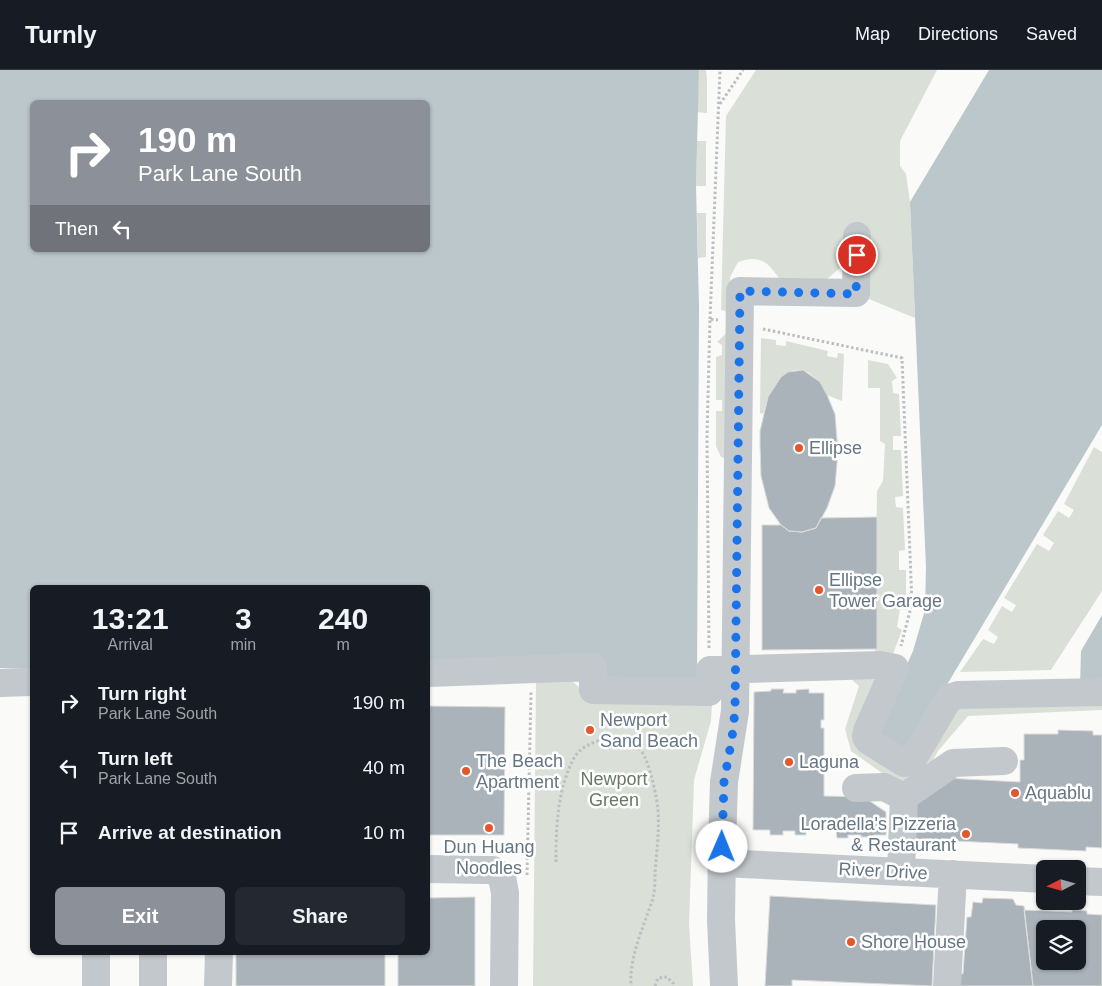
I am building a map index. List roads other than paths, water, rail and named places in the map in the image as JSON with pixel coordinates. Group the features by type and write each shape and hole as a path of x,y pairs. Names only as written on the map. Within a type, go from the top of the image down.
{"street":[{"path":"724,986 721,920 722,863 724,782 735,711 740,291 856,294 857,236"},
{"path":"430,673 593,667 593,690 709,692 727,670 880,665 895,668 866,737 869,741 904,763 913,758 949,698 958,695 1102,692"},
{"path":"0,683 30,682"},
{"path":"904,797 953,763 1004,761"},
{"path":"856,788 884,787 904,797"},
{"path":"901,872 904,797"},
{"name":"River Drive","path":"722,863 1036,879"},
{"path":"430,869 493,870 502,876 505,892 504,986"},
{"path":"947,986 953,874"},
{"path":"1086,881 1102,882"},
{"path":"96,955 96,986"},
{"path":"153,955 153,986"},
{"path":"218,986 219,955"}],"place":[{"name":"Ellipse","path":"799,448"},
{"name":"Ellipse Tower Garage","path":"819,590"},
{"name":"Newport Sand Beach","path":"590,730"},
{"name":"Laguna","path":"789,762"},
{"name":"The Beach Apartment","path":"466,771"},
{"name":"Aquablu","path":"1015,793"},
{"name":"Dun Huang Noodles","path":"489,828"},
{"name":"Loradella's Pizzeria & Restaurant","path":"966,834"},
{"name":"Shore House","path":"851,942"}],"park label":[{"name":"Newport Green","path":"614,790"}]}
